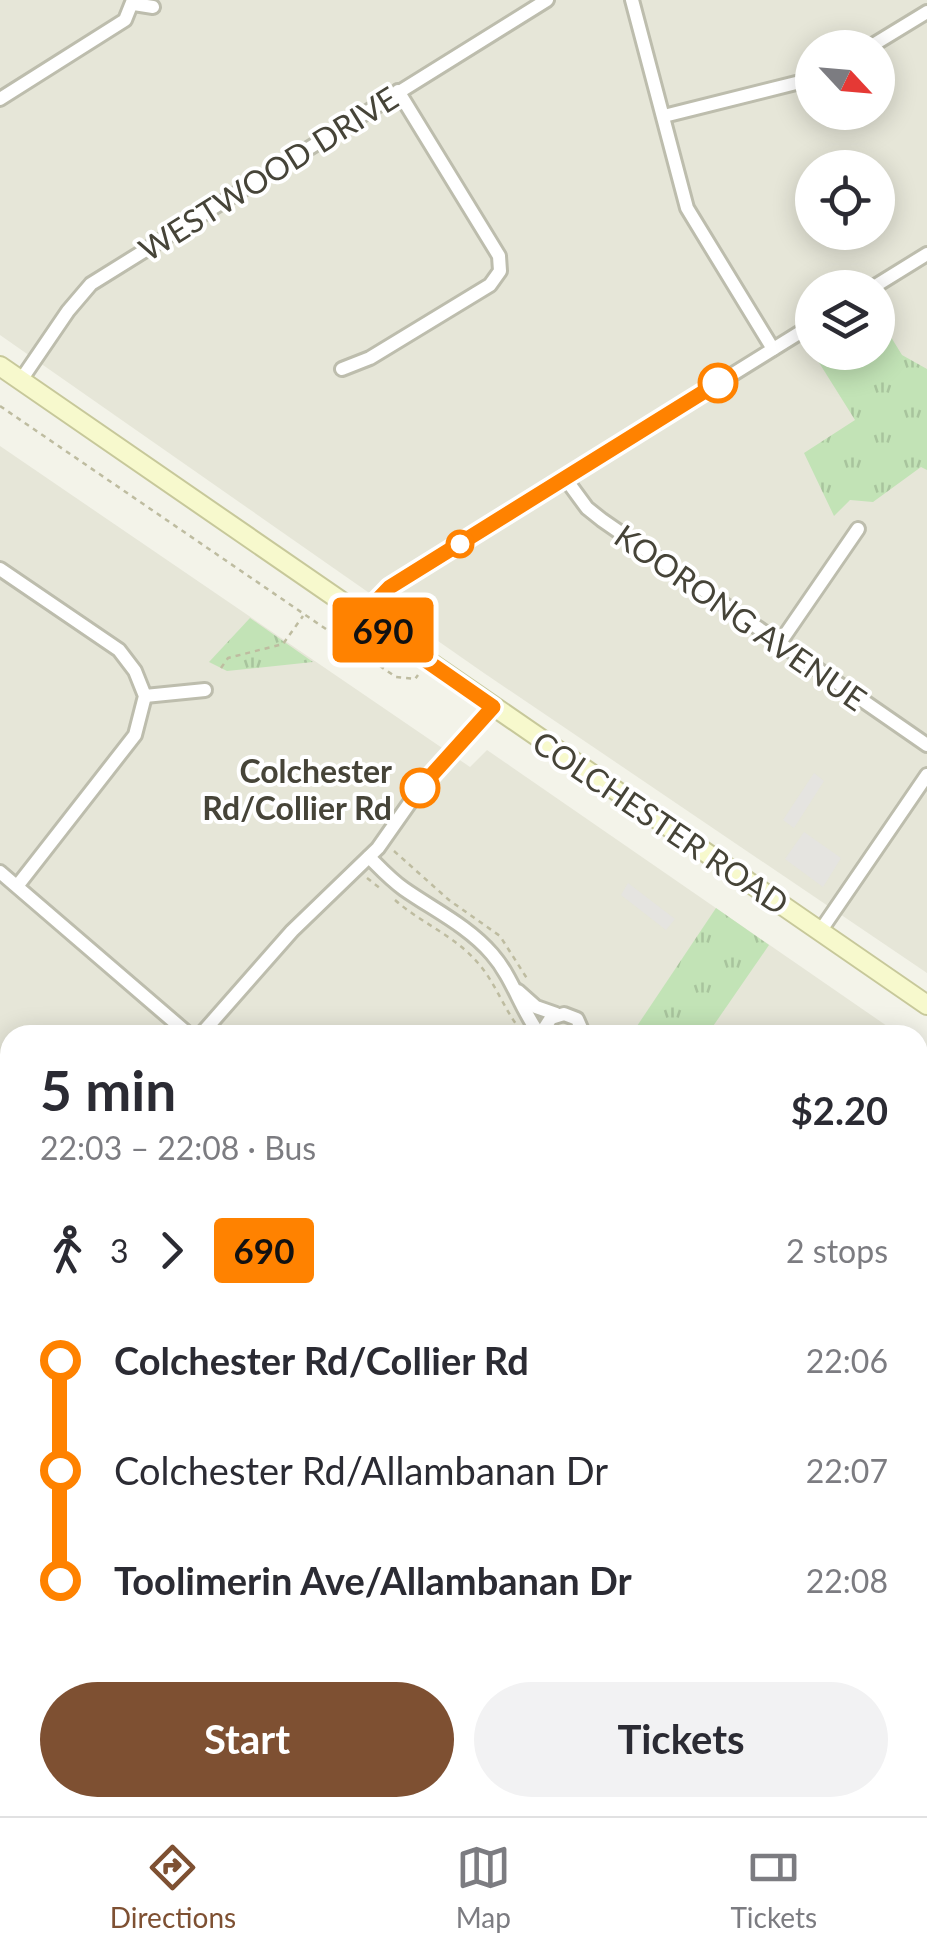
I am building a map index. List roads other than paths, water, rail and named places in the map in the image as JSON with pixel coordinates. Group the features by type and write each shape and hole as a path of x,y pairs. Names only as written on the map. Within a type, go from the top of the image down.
{"main road":[{"name":"COLCHESTER ROAD","path":"0,366 927,1005"}],"street":[{"name":"WESTWOOD DRIVE","path":"21,380 91,284 547,0"},
{"path":"632,0 687,208 773,349"},
{"path":"0,99 126,20 134,2 153,6"},
{"path":"895,32 927,12"},
{"path":"664,116 795,83"},
{"path":"342,370 370,358 490,285 500,271 499,256 398,91"},
{"path":"895,274 927,254"},
{"path":"362,616 390,587 795,335"},
{"name":"KOORONG AVENUE","path":"565,478 586,508 602,520 927,745"},
{"path":"778,644 858,530"},
{"path":"0,568 119,650 136,671 145,696 135,735 18,885"},
{"path":"145,696 205,690"},
{"path":"212,1025 292,930 369,857 418,791 493,707"},
{"path":"821,930 927,775"},
{"path":"369,857 400,886 472,934 494,956 532,1025"},
{"path":"0,872 175,1025"},
{"path":"512,986 536,1008 577,1019 580,1025"},
{"path":"545,1025 556,1014"}],"place":[{"name":"Colchester Rd/Collier Rd","path":"420,788"}]}
